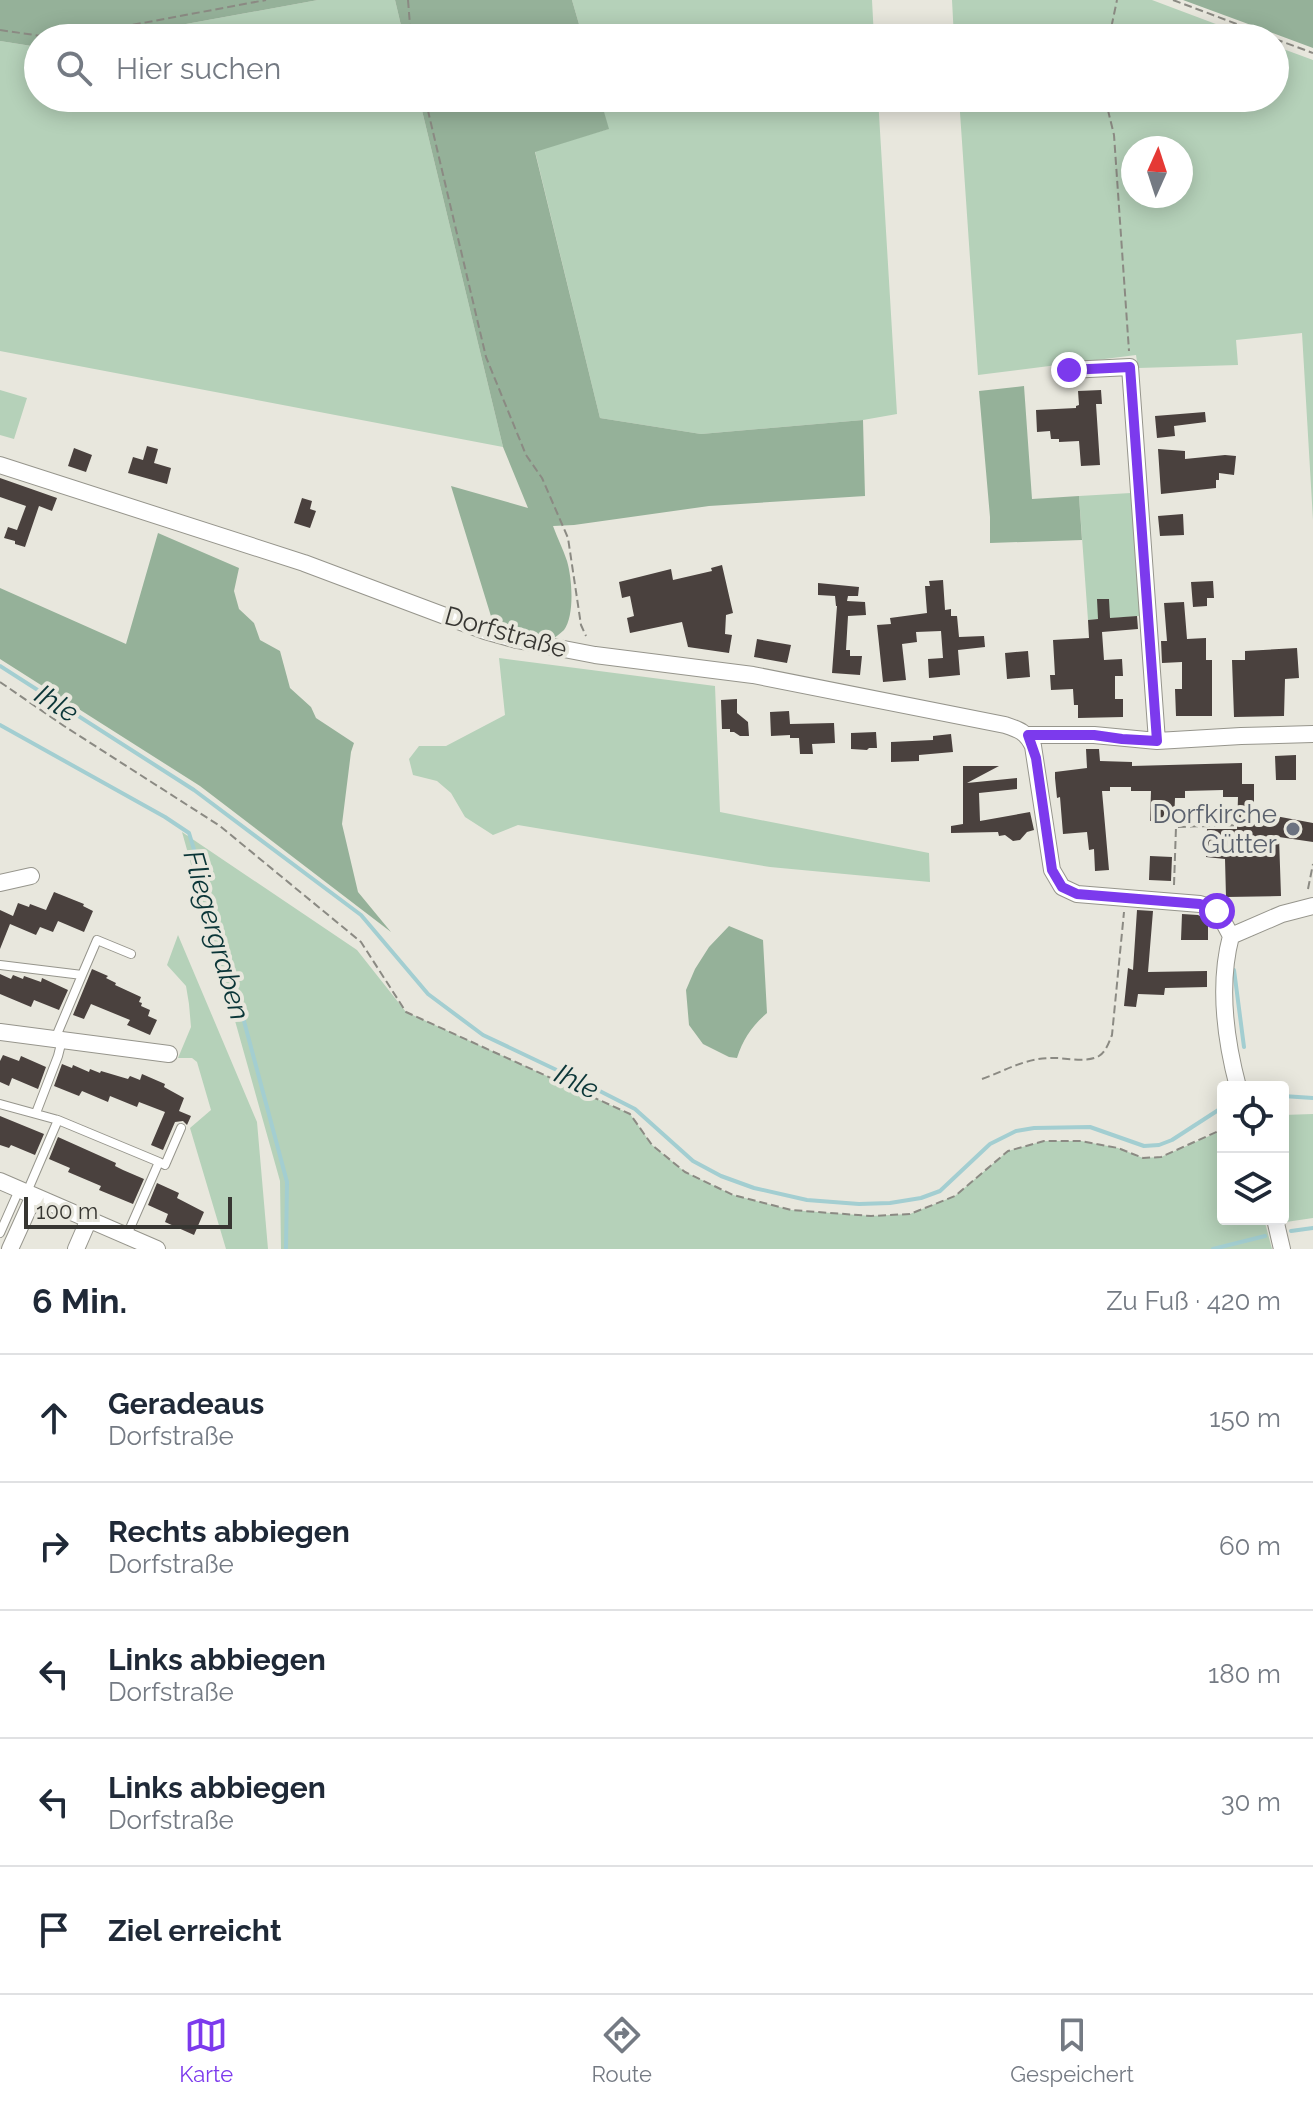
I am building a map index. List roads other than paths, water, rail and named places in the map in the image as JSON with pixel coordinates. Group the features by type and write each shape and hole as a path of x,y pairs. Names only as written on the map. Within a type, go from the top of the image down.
{"street":[{"path":"1069,370 1130,367 1157,741"},
{"name":"Dorfstraße","path":"0,465 304,563 485,631 538,645 753,675 1005,725 1028,735 1094,735 1157,741 1313,734"},
{"path":"1028,735 1036,758 1052,870 1062,887 1077,894 1170,901 1211,907 1217,911 1231,936 1226,956 1225,1016 1237,1081"},
{"path":"0,883 31,876"},
{"path":"1231,936 1282,914 1310,906"},
{"path":"0,1032 169,1054"},
{"path":"0,1181 150,1247"},
{"path":"10,1249 27,1192"},
{"path":"76,1249 89,1219"},
{"path":"1276,1225 1282,1249"}],"lane":[{"path":"36,1113 58,1056 59,1039 97,940 131,954"},
{"path":"0,965 82,975"},
{"path":"0,1104 58,1120 165,1165 181,1128"},
{"path":"0,1233 27,1192 58,1120"},
{"path":"127,1236 159,1162"}],"waterway":[{"name":"Ihle","path":"0,666 194,790 361,915 428,994 483,1035 635,1109 693,1161 721,1176 754,1188 807,1200 890,1203 940,1191 990,1144 1016,1131 1090,1127 1144,1146 1159,1145 1217,1111"},
{"name":"Fliegergraben","path":"0,725 189,833 229,965 287,1182 286,1249"},
{"path":"1234,970 1244,1047"},
{"name":"Ihle","path":"1289,1096 1313,1098"},
{"path":"1291,1231 1313,1228"},
{"path":"1213,1249 1265,1236"}],"place":[{"name":"Dorfkirche Gütter","path":"1293,829"}]}
